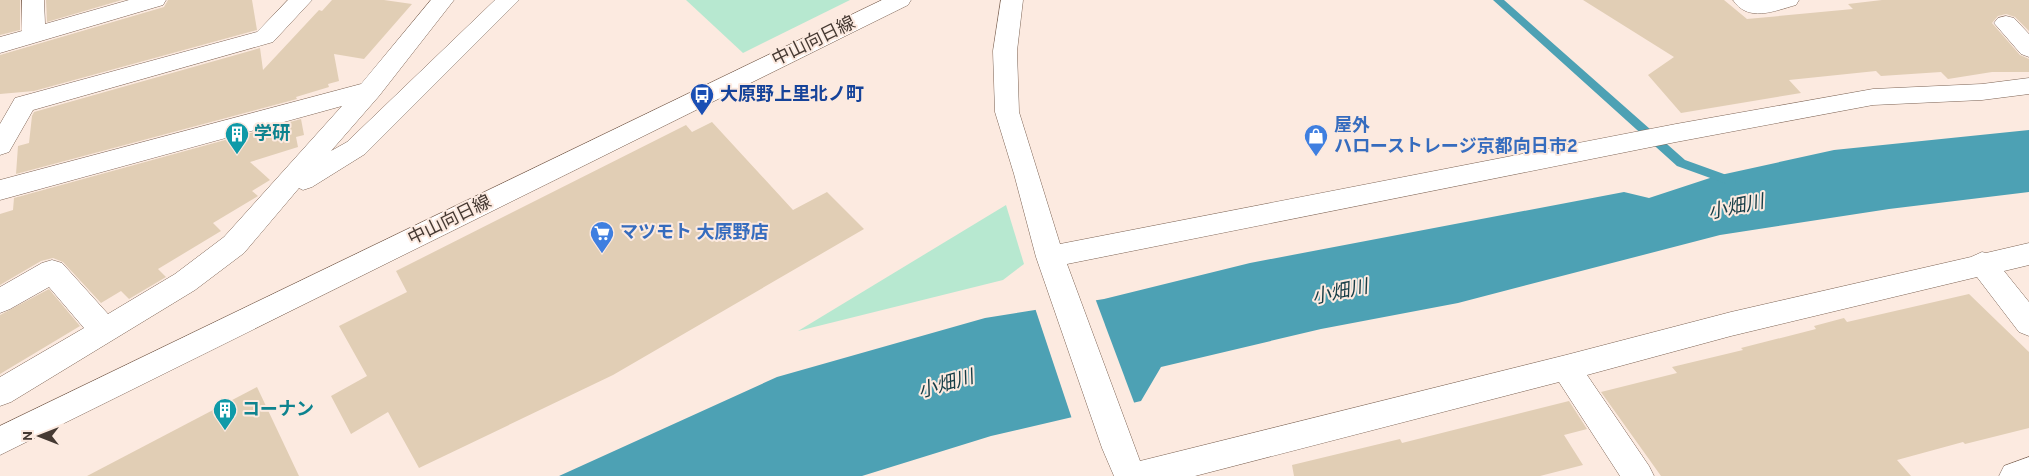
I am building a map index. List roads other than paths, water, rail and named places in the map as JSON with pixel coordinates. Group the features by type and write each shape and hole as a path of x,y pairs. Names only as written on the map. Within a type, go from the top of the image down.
{"street":[{"path":"33,0 34,34"},
{"path":"0,45 155,0"},
{"path":"0,146 24,104 265,37 301,0"},
{"path":"0,393 185,282 234,245 370,90 443,0"},
{"path":"280,194 356,148 508,0"},
{"name":"中山向日線","path":"0,441 900,0"},
{"path":"1012,0 1005,52 1007,112 1027,174 1052,265 1124,462"},
{"path":"1744,0 1754,8 1788,0"},
{"path":"2006,23 2029,49"},
{"path":"1052,265 1645,139 1874,96 1952,94 2029,86"},
{"path":"0,190 370,90"},
{"path":"1138,476 1566,368 1730,324 1982,263 2029,254"},
{"path":"1982,263 2029,324"},
{"path":"0,301 52,271 104,330"},
{"path":"1566,368 1638,476"},
{"path":"2015,476 2029,472"}],"water":[{"name":"小畑川","path":"2029,130 2029,192 1889,209 1720,235 1458,303 1321,329 1161,367 1141,401 991,436 862,476 559,476 777,377 985,318 1104,299 1250,263 1624,192 1649,198 1716,176 1834,150"}],"waterway":[{"path":"1498,0 1681,163 1731,181"}],"place":[{"name":"大原野上里北ノ町","path":"702,116"},
{"name":"学研","path":"237,155"},
{"name":"屋外 ハローストレージ京都向日市2","path":"1316,157"},
{"name":"マツモト 大原野店","path":"602,254"},
{"name":"コーナン","path":"225,431"}]}
